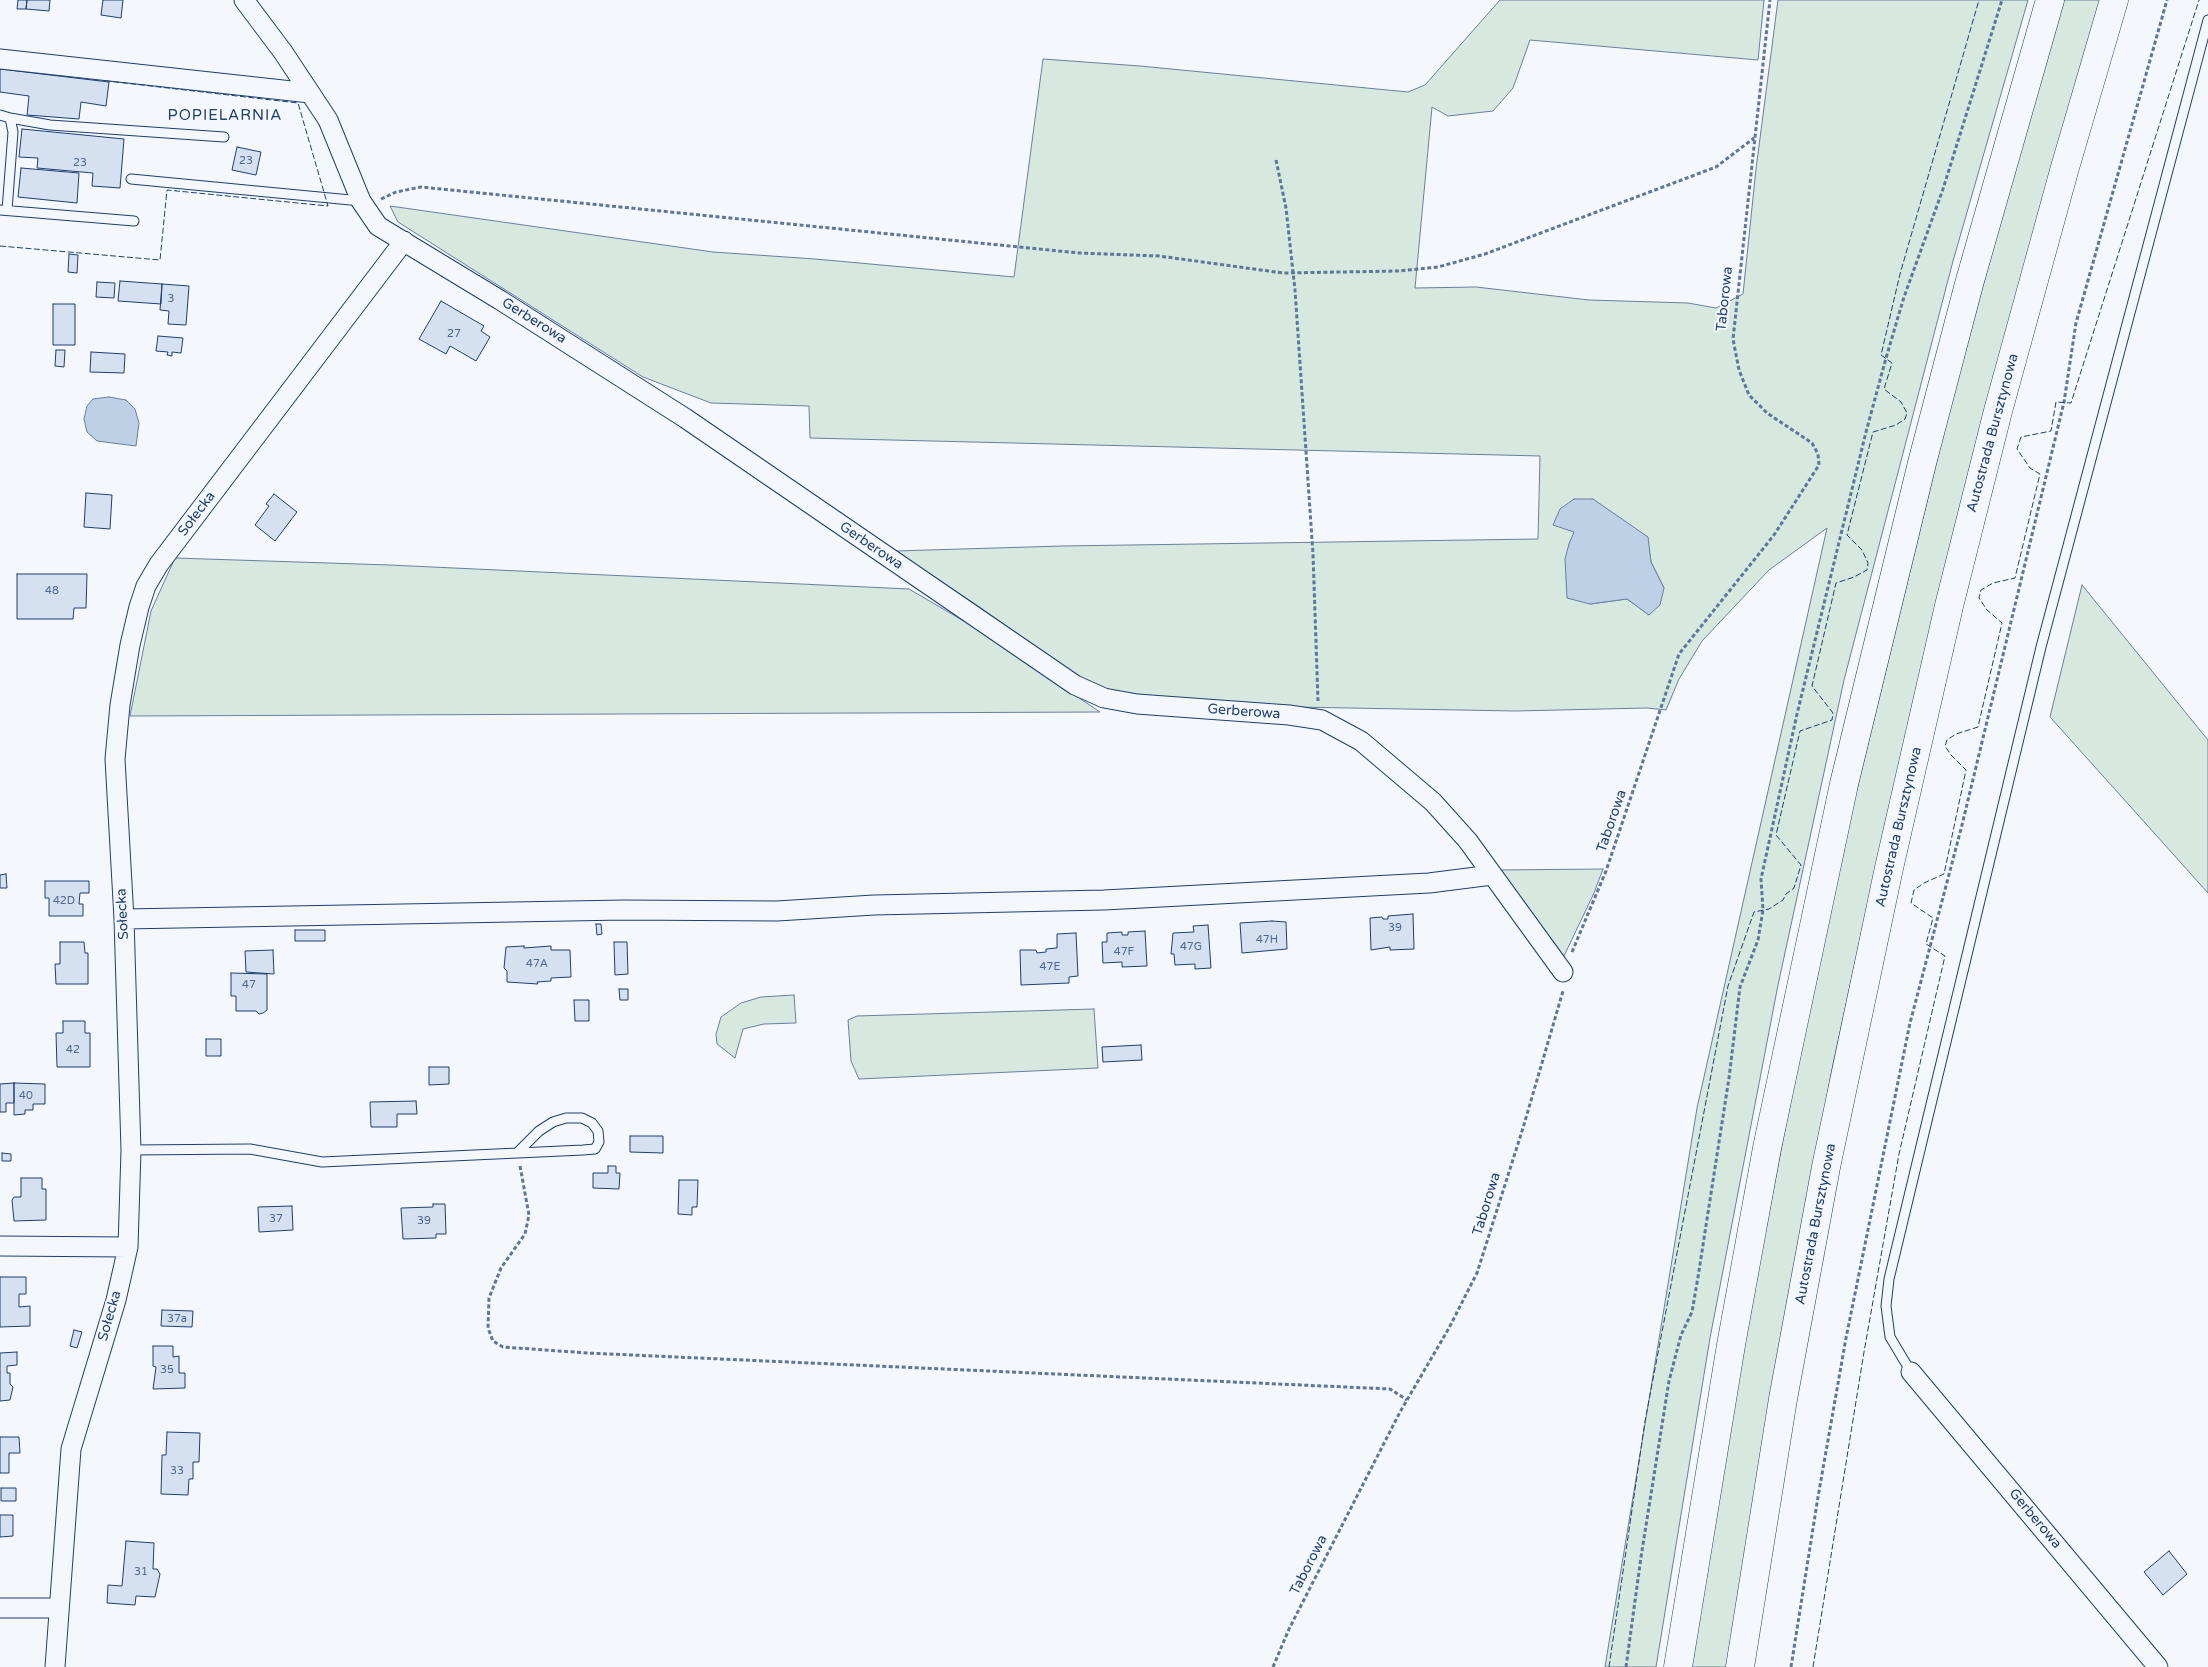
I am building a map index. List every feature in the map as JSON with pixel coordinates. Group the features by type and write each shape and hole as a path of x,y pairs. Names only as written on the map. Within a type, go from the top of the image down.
{"highway":[{"path":"1678,1667 1731,1345 1767,1148 1844,784 1922,463 1966,293 2050,0"},
{"name":"Autostrada Bursztynowa","path":"1740,1667 1783,1399 1817,1216 1889,868 1949,606 1998,411 2064,171 2114,0"}],"street":[{"name":"Gerberowa","path":"244,0 283,52 328,120 363,204 378,226 685,418 1075,684 1104,698 1137,704 1290,715 1317,719 1342,729 1361,741 1433,802 1468,841 1564,972"},
{"path":"0,59 310,93"},
{"name":"Sołecka","path":"55,1667 71,1449 116,1300 128,1247 131,1150 124,919 115,759 120,705 130,645 146,586 159,564 404,241"},
{"path":"124,919 624,910 768,911 874,905 1094,900 1429,883 1492,875"},
{"path":"0,1246 128,1247"},
{"name":"Gerberowa","path":"1911,1372 2158,1667"},
{"path":"0,1608 59,1608"}],"lane":[{"path":"1911,1372 1890,1337 1886,1306 1889,1279 2041,647 2208,20"},
{"path":"0,115 50,125 224,138"},
{"path":"10,118 13,132 3,210 134,221"},
{"path":"131,179 363,204"},
{"path":"131,1150 250,1149 322,1162 518,1153 595,1149 599,1142 598,1131 592,1123 582,1118 566,1118 553,1122 539,1131 518,1153"}],"path":[{"name":"Taborowa","path":"1273,1667 1289,1629 1407,1400 1454,1320 1477,1273 1565,983 1564,972 1606,872 1680,654 1774,535 1819,465 1818,454 1812,443 1767,413 1749,395 1739,370 1732,340 1770,0"},
{"path":"1626,1667 1641,1556 1669,1381 1681,1335 1692,1312 1729,1078 1740,987 1758,940 1763,910 1761,879 1796,714 1886,358 1904,298 1943,190 2002,0"},
{"path":"1791,1667 1844,1347 1910,1023 1962,825 2064,402 2076,323 2167,0"},
{"path":"363,204 396,192 422,187 1080,253 1159,256 1294,273 1398,271 1438,267 1485,254 1716,167 1754,138"},
{"path":"1276,160 1286,208 1294,273 1313,554 1317,648 1317,719"},
{"path":"518,1153 528,1215 525,1234 501,1268 489,1298 488,1328 493,1341 503,1347 587,1353 1390,1389 1407,1400"}],"shaded area":[{"path":"1500,0 1764,0 1758,60 1530,40 1513,88 1493,111 1448,116 1432,107 1415,288 1476,287 1589,300 1688,303 1716,308 1743,294 1756,169 1778,0 2028,0 1953,261 1844,680 1778,985 1710,1338 1656,1667 1605,1667 1697,1108 1827,528 1769,570 1702,641 1679,679 1666,710 1647,708 1515,711 1239,706 1109,691 1079,678 978,606 895,551 1062,546 1538,539 1540,456 810,438 809,406 711,403 643,377 398,222 390,206 713,252 1014,277 1043,59 1140,66 1408,92 1425,85","holes":["1592,499 1647,537 1651,562 1664,588 1649,615 1627,599 1590,604 1569,544"]},
{"path":"2064,0 2101,0 1886,820 1833,1064 1791,1286 1727,1667 1691,1667 1717,1503 1756,1280 1799,1057 1851,814 1948,415 2013,175"},
{"path":"175,558 389,565 909,589 974,627 1100,712 130,716 151,611"},
{"path":"2082,585 2208,740 2208,893 2050,717"},
{"path":"1603,869 1594,893 1564,956 1499,870"},
{"path":"794,995 796,1023 764,1024 743,1029 735,1058 717,1044 716,1034 721,1017 741,1003 761,997"},
{"path":"1094,1009 1098,1068 859,1079 851,1061 848,1020 857,1016"}],"water":[{"path":"109,397 126,400 135,409 139,423 136,446 97,441 87,432 84,419 87,406 93,399"},
{"path":"1574,499 1593,499 1648,537 1651,562 1664,588 1660,605 1649,615 1627,599 1590,604 1567,598 1565,559 1574,532 1553,525 1560,509"}],"building":[{"path":"18,0 27,0 26,9 17,9"},
{"path":"27,0 50,0 49,11 26,9"},
{"path":"103,0 123,0 121,18 101,15"},
{"path":"0,69 109,82 106,106 81,102 79,119 27,115 29,96 0,92"},
{"path":"22,129 124,139 120,188 92,186 93,173 37,168 38,158 19,157"},
{"path":"237,147 261,152 256,175 232,170"},
{"path":"21,168 79,173 77,203 18,197"},
{"path":"69,254 78,255 77,273 68,272"},
{"path":"120,281 162,284 161,304 118,301"},
{"path":"97,282 115,283 114,298 96,297"},
{"path":"162,284 189,286 186,325 168,324 169,311 160,310"},
{"path":"441,301 484,326 481,331 490,337 476,361 450,346 446,354 419,339"},
{"path":"53,304 75,304 75,345 53,345"},
{"path":"158,336 183,338 181,353 172,352 172,356 167,355 168,352 156,351"},
{"path":"56,350 65,350 64,367 55,366"},
{"path":"91,352 125,354 124,373 90,372"},
{"path":"86,493 112,495 110,529 84,527"},
{"path":"274,494 297,512 275,541 255,525 269,506 266,504"},
{"path":"17,574 87,574 86,608 74,608 73,619 17,619"},
{"path":"6,874 7,888 0,888 0,875"},
{"path":"45,881 89,881 89,893 80,893 79,904 83,904 83,916 49,916 49,898 45,898"},
{"path":"1413,914 1414,949 1390,950 1390,947 1371,950 1370,918 1382,917 1383,919 1388,919 1388,916"},
{"path":"1286,922 1287,949 1242,953 1240,923"},
{"path":"596,924 601,924 602,934 597,935"},
{"path":"1208,925 1211,968 1195,969 1195,964 1175,965 1174,954 1171,954 1173,933 1194,932 1193,926"},
{"path":"295,930 325,930 325,941 295,941"},
{"path":"1145,931 1147,966 1122,967 1122,962 1103,963 1102,942 1107,942 1107,933 1122,932 1122,935 1128,935 1128,932"},
{"path":"1076,933 1078,976 1069,977 1069,983 1021,985 1020,950 1036,950 1037,953 1046,952 1046,949 1057,948 1057,934"},
{"path":"60,942 84,942 85,953 88,953 88,984 56,984 55,964 60,964"},
{"path":"614,942 627,942 628,974 615,975"},
{"path":"524,946 524,948 551,946 551,950 570,950 571,977 551,978 551,981 537,982 538,984 507,982 507,971 504,968 506,947"},
{"path":"273,950 274,974 246,972 245,951"},
{"path":"231,973 267,974 267,1010 259,1014 256,1011 236,1011 236,996 231,996"},
{"path":"619,989 628,989 628,1000 620,1000"},
{"path":"574,1000 589,1000 589,1021 575,1021"},
{"path":"63,1021 85,1021 85,1033 90,1033 90,1067 57,1067 56,1033 63,1033"},
{"path":"206,1039 221,1039 221,1056 206,1056"},
{"path":"1141,1045 1142,1060 1103,1062 1102,1047"},
{"path":"429,1067 449,1067 449,1084 429,1085"},
{"path":"14,1083 45,1084 45,1104 33,1104 33,1110 25,1110 25,1114 14,1115"},
{"path":"14,1083 14,1103 6,1103 6,1112 0,1112 0,1084"},
{"path":"416,1101 417,1114 397,1114 397,1127 371,1127 370,1102"},
{"path":"630,1136 663,1136 663,1153 630,1152"},
{"path":"2,1153 11,1154 11,1161 2,1161"},
{"path":"608,1166 616,1166 616,1173 620,1173 619,1189 593,1188 593,1173 608,1173"},
{"path":"21,1178 42,1178 42,1189 46,1189 46,1220 14,1221 12,1200 14,1197 21,1197"},
{"path":"679,1180 698,1180 697,1207 692,1207 692,1215 678,1214"},
{"path":"433,1204 445,1204 446,1234 436,1234 436,1238 403,1239 401,1208 433,1207"},
{"path":"292,1206 293,1230 259,1232 258,1207"},
{"path":"0,1277 26,1277 26,1294 19,1294 19,1307 30,1306 30,1326 0,1327"},
{"path":"162,1310 193,1311 192,1327 161,1326"},
{"path":"74,1330 82,1332 77,1348 70,1346"},
{"path":"153,1346 173,1346 173,1357 179,1356 179,1373 185,1373 185,1388 153,1389 156,1367 153,1366"},
{"path":"17,1352 17,1365 7,1366 7,1373 10,1373 10,1384 13,1387 10,1400 0,1401 0,1353"},
{"path":"167,1432 200,1433 199,1462 193,1462 193,1479 189,1479 188,1495 161,1494 162,1455 166,1455"},
{"path":"0,1437 19,1437 20,1453 9,1453 9,1473 0,1473"},
{"path":"1,1488 16,1488 16,1501 1,1501"},
{"path":"0,1515 13,1515 13,1536 0,1537"},
{"path":"126,1541 154,1543 153,1569 157,1569 160,1574 155,1597 136,1596 135,1605 107,1603 108,1585 122,1586"},
{"path":"2169,1551 2187,1574 2163,1595 2144,1572"}],"fence":[{"path":"1609,1667 1645,1421 1728,986 1754,912 1769,909 1783,900 1786,894 1794,888 1801,865 1776,835 1800,731 1832,720 1833,713 1812,686 1836,583 1867,570 1868,563 1862,550 1847,535 1873,432 1896,425 1905,419 1907,413 1901,402 1884,389 1892,363 1881,355 1900,274 1979,0"},
{"path":"1813,1667 1864,1352 1899,1154 1945,956 1926,944 1933,918 1911,903 1914,890 1944,874 1966,770 1945,746 1947,740 1956,734 1978,727 2002,623 1987,610 1979,598 1981,590 1993,583 2015,578 2040,474 2030,468 2017,449 2021,437 2051,431 2056,402 2071,403 2199,0"},
{"path":"0,246 160,260 167,190 328,206 298,103 107,81"}],"district":[{"name":"POPIELARNIA","path":"225,116"}]}
